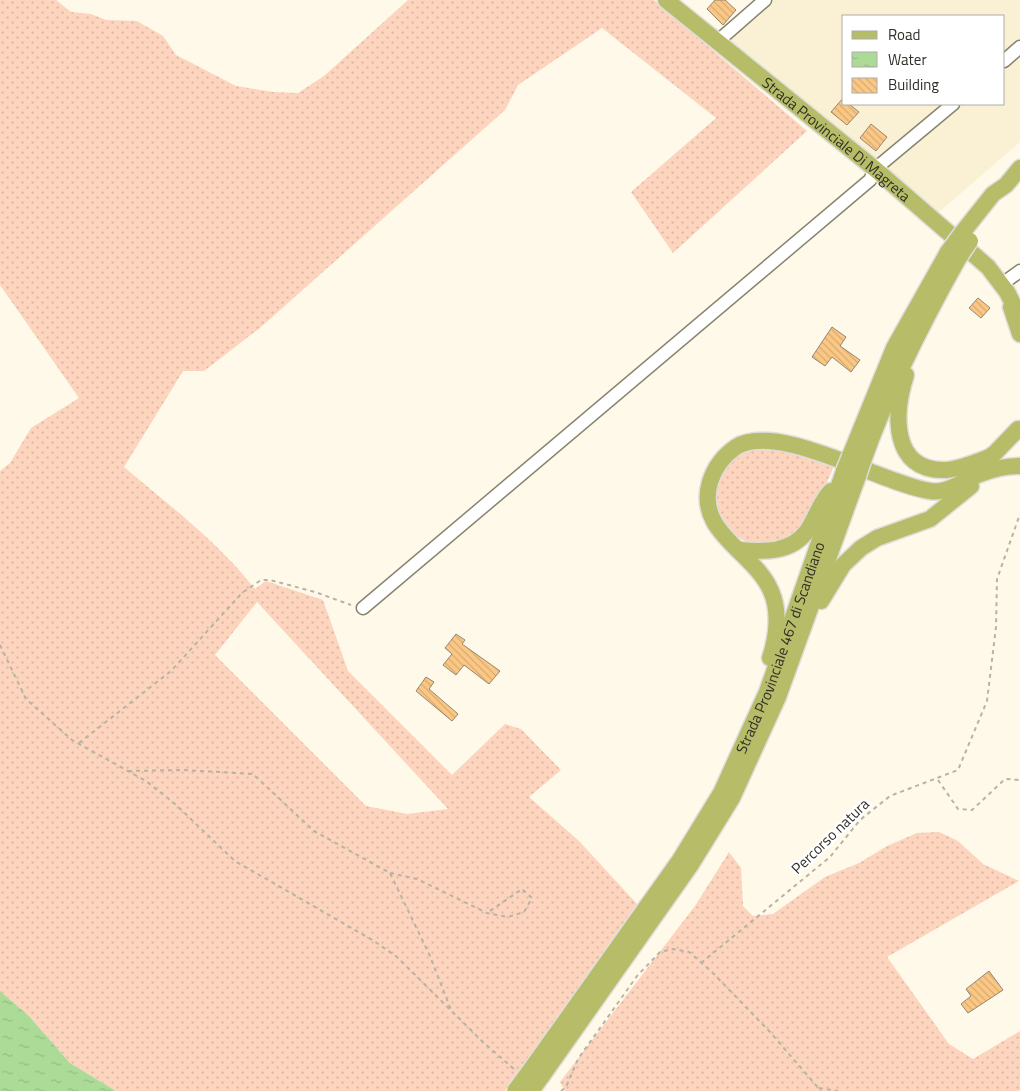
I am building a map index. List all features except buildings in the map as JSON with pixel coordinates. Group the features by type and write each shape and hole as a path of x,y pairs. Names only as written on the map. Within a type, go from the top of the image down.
{"main road":[{"name":"Strada Provinciale Di Magreta","path":"666,0 875,169 988,268 1002,284"},
{"name":"Strada Provinciale 467 di Scandiano","path":"531,1091 531,1072 680,860 721,793 760,708 851,469 894,348 993,194 1006,185 1020,168"},
{"name":"Strada Provinciale 467 di Scandiano","path":"515,1091 650,925 716,826 754,753 803,631 851,469 876,424 953,256"},
{"path":"1002,284 1020,317"},
{"path":"1002,284 1020,334"},
{"path":"914,338 913,356 900,402 898,432 901,444 918,464 932,469 946,470 966,466 987,458"},
{"path":"910,486 933,485 950,481 967,473 995,453 1019,426"},
{"path":"1019,426 1020,449"},
{"path":"760,708 762,685 774,647 777,612 772,592 759,570 716,528 710,512 708,492 714,470 726,454 741,444 760,439 785,442 932,492 946,490 979,475 1003,467 1020,466"},
{"path":"803,631 843,565 861,548 877,538 930,519 968,488 1003,467"},
{"path":"740,550 764,552 785,548 806,532 827,494 851,469"}],"street":[{"path":"718,41 765,0"},
{"path":"1005,59 1020,47"},
{"path":"363,608 870,180 875,169 952,105"},
{"path":"1002,284 1020,271"}],"path":[{"name":"Percorso natura","path":"701,964 830,857 860,820 890,796 938,780 958,770 987,701 996,627 997,579 1020,514"},
{"path":"78,744 170,671 242,593 261,580 270,580 315,592 340,602 363,608"},
{"path":"0,645 26,699 78,744 146,781 175,804 235,861 374,941 397,957 452,1012 531,1072"},
{"path":"127,771 184,770 253,774 314,831 390,873 417,879 488,913 508,917 524,912 532,898 522,889 488,913"},
{"path":"938,780 958,809 972,810 1005,780 1020,780"},
{"path":"390,873 430,956 452,1012"},
{"path":"561,1091 566,1087 583,1051 637,976 660,952 673,949 689,952 728,988 822,1091"},
{"path":"819,1088 838,1091"}],"shaded area":[{"path":"0,0 56,0 71,12 91,14 106,20 137,21 163,36 176,55 236,86 273,92 298,93 324,76 408,0 654,0 807,131 673,253 631,192 716,118 602,28 518,85 505,110 261,327 204,371 183,371 124,467 209,540 255,589 266,581 323,600 348,671 452,775 505,724 521,729 561,770 529,797 579,841 637,904 505,1091 116,1091 70,1063 29,1016 0,991 0,471 10,463 31,428 79,398 0,285","holes":["257,602 448,809 407,814 366,806 215,655"]},
{"path":"756,0 1020,0 1020,142 939,212 718,33"},
{"path":"762,445 783,449 834,466 814,510 801,531 783,543 764,546 747,542 731,531 720,517 715,499 717,481 728,462 739,454"},
{"path":"939,832 958,841 983,864 1019,881 887,957 949,1044 973,1059 1020,1031 1020,1091 565,1091 560,1082 695,906 729,852 741,868 743,906 753,916 773,914 825,877 859,863 887,846 917,833"}],"water":[{"path":"0,991 29,1016 70,1063 116,1091 0,1091"}]}
